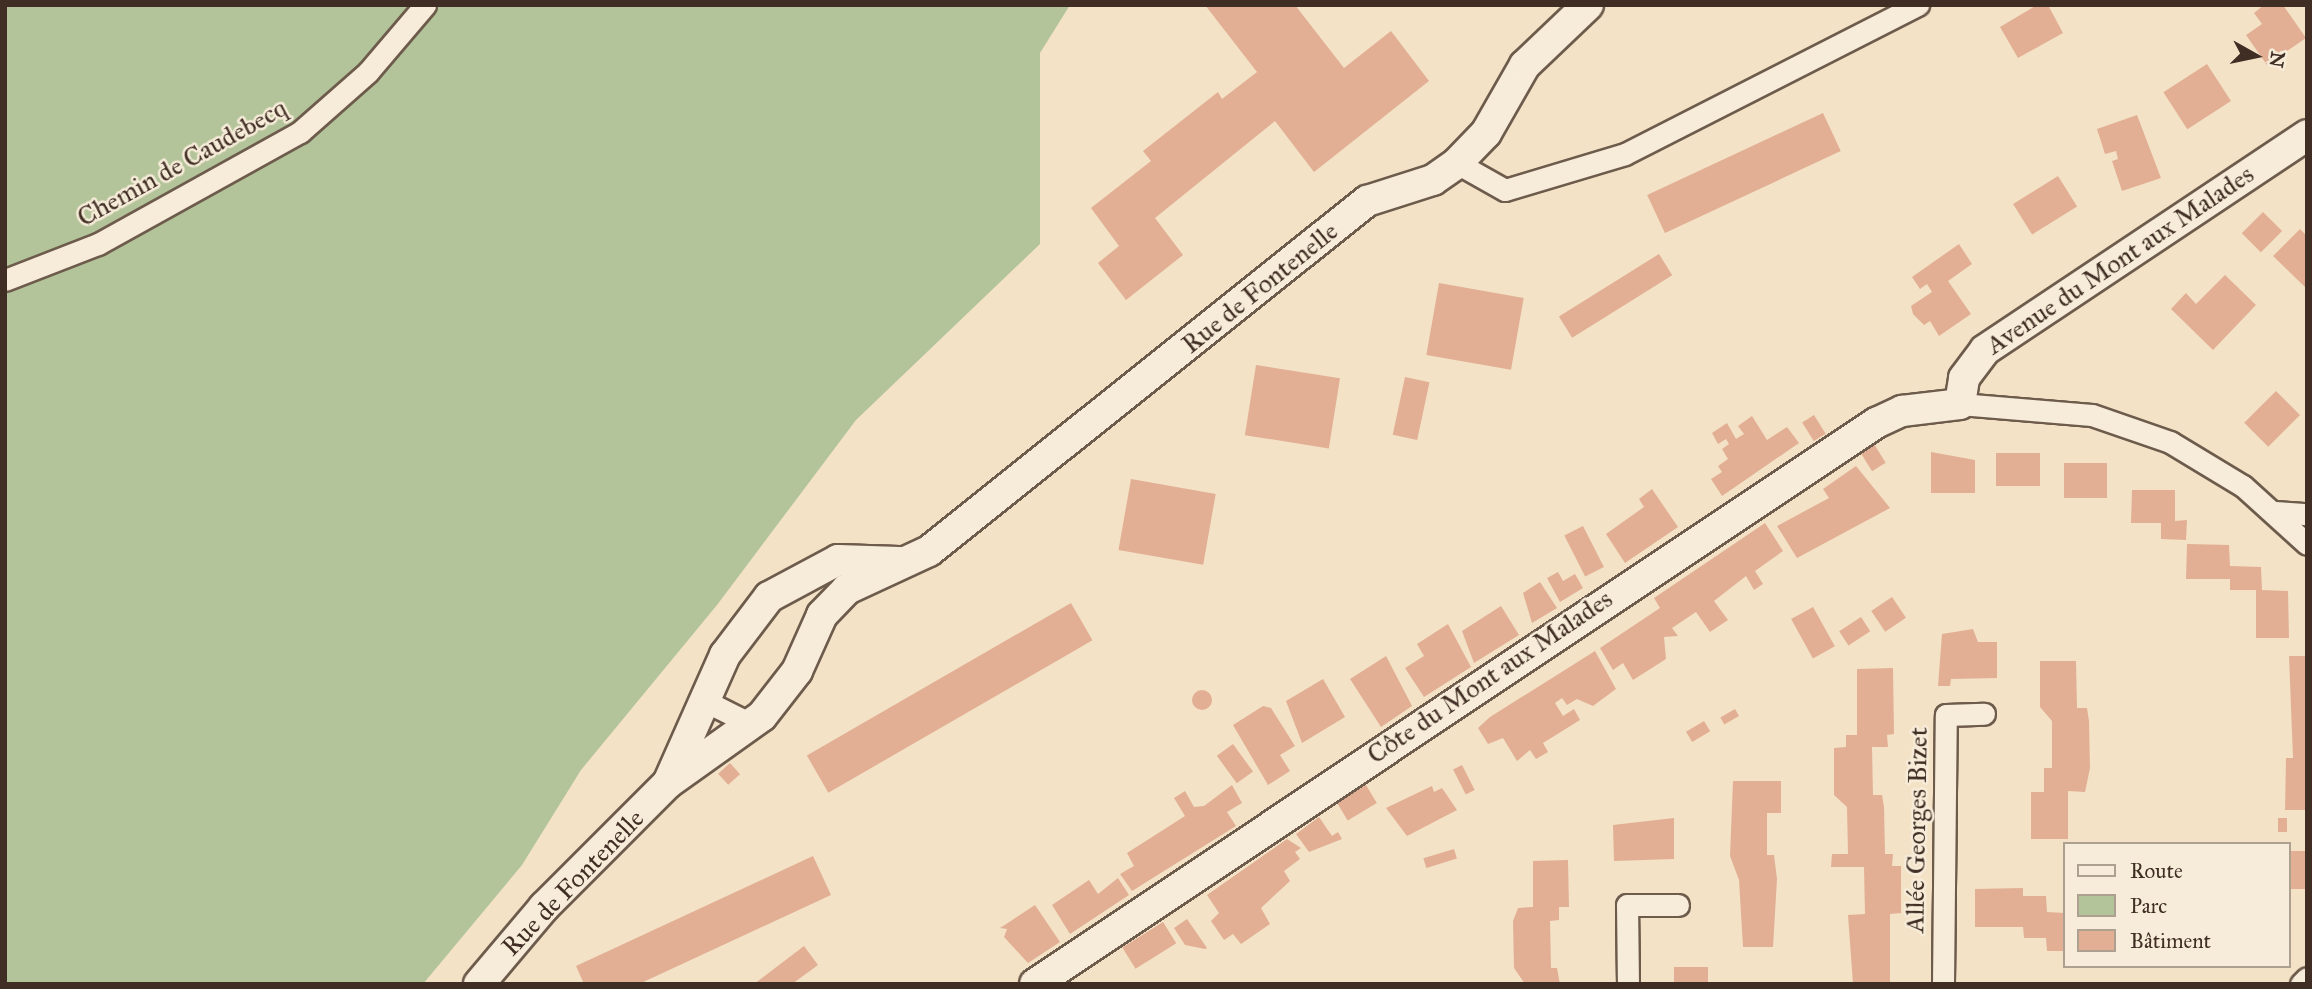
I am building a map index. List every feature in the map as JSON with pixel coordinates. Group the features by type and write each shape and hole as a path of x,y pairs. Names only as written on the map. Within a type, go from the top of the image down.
{"street":[{"name":"Chemin de Caudebecq","path":"5,280 98,244 300,132 368,72 425,5"},
{"name":"Rue de Fontenelle","path":"479,984 544,907 668,783 751,724 797,671 822,615 846,589 911,563 1367,201 1433,180 1457,163 1486,133 1524,65 1588,5"},
{"path":"1457,163 1505,190 1625,154 1918,5"},
{"name":"Avenue du Mont aux Malades","path":"1960,404 1964,378 1985,350 2307,135"},
{"path":"1960,404 2092,415 2130,426 2205,459 2276,512 2307,544"},
{"name":"Côte du Mont aux Malades","path":"1035,984 1876,423 1902,411 1960,404"},
{"path":"2276,512 2307,514"},
{"name":"Rue de Fontenelle","path":"668,783 703,699 748,622 803,573 838,560 911,563"},
{"path":"703,699 751,724"},
{"name":"Allée Georges Bizet","path":"1942,984 1946,715 1984,714"},
{"path":"1628,984 1627,905 1678,905"},
{"path":"2301,984 2307,978"}],"green space":[{"path":"5,5 1070,5 1040,53 1040,244 856,420 717,605 581,770 522,865 423,984 5,984"}],"building":[{"path":"1205,5 1295,5 1344,68 1391,31 1429,81 1314,172 1275,121 1155,218 1183,255 1126,300 1098,263 1119,246 1091,208 1151,161 1143,151 1218,92 1222,99 1257,72"},
{"path":"2037,5 2048,5 2063,33 2018,58 2000,27"},
{"path":"2264,5 2283,5 2306,38 2267,65 2246,35 2262,24 2254,13"},
{"path":"2207,64 2231,101 2187,129 2163,92"},
{"path":"1823,113 1841,151 1665,233 1647,195"},
{"path":"2137,115 2161,178 2122,191 2112,161 2118,159 2116,151 2105,154 2097,129"},
{"path":"2058,176 2077,207 2032,235 2013,204"},
{"path":"2263,212 2282,231 2261,252 2242,233"},
{"path":"2300,229 2307,236 2307,289 2273,256"},
{"path":"1959,244 1972,264 1948,281 1971,314 1939,336 1930,321 1924,325 1913,314 1911,306 1932,292 1927,284 1920,289 1912,277"},
{"path":"1659,254 1672,275 1572,338 1559,317"},
{"path":"2225,275 2256,305 2213,350 2171,309 2186,293 2196,304"},
{"path":"1439,283 1524,298 1511,370 1426,355"},
{"path":"1256,365 1340,378 1329,448 1245,435"},
{"path":"1405,377 1429,382 1417,440 1393,435"},
{"path":"2276,391 2300,415 2268,447 2244,423"},
{"path":"1814,415 1826,434 1814,441 1802,422"},
{"path":"1752,416 1767,440 1787,427 1799,443 1722,496 1711,479 1722,472 1718,466 1728,459 1722,449 1729,444 1726,439 1718,444 1712,433 1727,423 1736,439 1744,434 1738,426"},
{"path":"1874,444 1886,463 1872,471 1860,452"},
{"path":"1931,452 1975,460 1975,493 1931,493"},
{"path":"1996,453 2040,453 2040,486 1996,486"},
{"path":"2064,463 2107,463 2107,498 2064,498"},
{"path":"1856,466 1890,508 1797,558 1777,526 1829,498 1823,489"},
{"path":"1131,479 1216,494 1203,565 1118,550"},
{"path":"1652,489 1678,527 1625,563 1606,534 1644,507 1639,499"},
{"path":"2132,490 2175,490 2175,521 2187,520 2186,540 2161,539 2161,523 2131,523"},
{"path":"1765,523 1783,551 1755,571 1763,584 1754,590 1746,576 1714,601 1728,620 1710,632 1696,612 1672,628 1678,636 1664,637 1666,659 1633,680 1623,663 1613,670 1600,648 1660,608 1654,598"},
{"path":"1583,526 1604,567 1585,577 1564,536"},
{"path":"2187,544 2229,545 2230,566 2261,567 2262,590 2288,591 2289,638 2256,638 2256,590 2230,590 2230,579 2186,579"},
{"path":"1558,572 1563,581 1575,574 1583,588 1560,602 1547,578"},
{"path":"1540,582 1557,608 1532,623 1523,593"},
{"path":"1892,597 1906,618 1885,632 1871,611"},
{"path":"1071,603 1092,640 828,793 807,756"},
{"path":"1501,606 1519,635 1474,663 1462,631"},
{"path":"1813,607 1835,646 1813,658 1791,619"},
{"path":"1861,617 1870,631 1848,645 1839,631"},
{"path":"1448,624 1471,667 1424,697 1405,668 1424,656 1417,644"},
{"path":"1973,629 1978,642 1997,642 1997,678 1951,679 1950,686 1938,686 1942,634"},
{"path":"1595,651 1616,689 1593,706 1577,699 1567,705 1562,698 1555,703 1563,716 1574,709 1580,720 1543,743 1548,752 1536,759 1530,750 1517,761 1503,738 1488,744 1478,728 1490,717"},
{"path":"1386,656 1412,706 1381,727 1350,679"},
{"path":"2289,656 2307,656 2307,810 2285,810 2286,758 2293,758"},
{"path":"2040,661 2076,661 2077,708 2087,708 2090,768 2085,792 2068,791 2068,839 2031,839 2031,792 2044,792 2044,768 2052,768 2052,721 2040,707"},
{"path":"1893,668 1894,734 1887,735 1888,747 1872,747 1873,795 1882,795 1885,854 1893,854 1892,866 1901,866 1901,913 1890,914 1890,984 1853,984 1848,915 1865,914 1864,867 1831,867 1832,854 1848,854 1847,807 1834,795 1834,748 1846,747 1846,735 1857,735 1857,669"},
{"path":"1323,679 1345,717 1302,743 1286,701"},
{"path":"1198,690 1206,690 1212,700 1206,710 1198,710 1192,704 1192,696"},
{"path":"1263,706 1271,708 1295,746 1280,755 1290,771 1268,785 1233,725"},
{"path":"1735,709 1739,716 1724,724 1720,718"},
{"path":"1704,721 1710,731 1692,742 1686,732"},
{"path":"1233,744 1253,772 1237,783 1217,756"},
{"path":"730,763 740,774 728,785 718,774"},
{"path":"1462,765 1475,790 1466,794 1453,770"},
{"path":"1733,781 1781,781 1781,813 1767,813 1767,855 1774,855 1777,879 1773,947 1743,947 1739,880 1730,856"},
{"path":"1232,785 1242,803 1227,812 1236,826 1132,891 1120,874 1134,866 1127,853 1185,816 1174,798 1185,791 1194,807 1204,806"},
{"path":"1366,785 1377,803 1348,821 1337,803"},
{"path":"1432,786 1434,792 1442,788 1457,810 1407,836 1386,808"},
{"path":"1319,817 1332,836 1338,832 1342,839 1309,852 1296,834"},
{"path":"1674,818 1674,859 1614,861 1613,825"},
{"path":"2278,818 2287,818 2287,832 2278,832"},
{"path":"1287,839 1301,848 1295,852 1300,859 1284,871 1290,881 1261,908 1270,924 1241,944 1233,934 1224,940 1211,921 1219,913 1207,895"},
{"path":"1454,849 1457,859 1426,868 1423,858"},
{"path":"2291,851 2307,851 2307,889 2291,889"},
{"path":"813,856 831,895 639,984 584,984 576,966"},
{"path":"1568,860 1569,907 1559,907 1559,920 1550,921 1551,968 1557,968 1560,984 1525,984 1514,968 1513,921 1518,908 1533,907 1533,861"},
{"path":"1118,878 1129,895 1070,934 1052,905 1089,880 1098,894"},
{"path":"2023,888 2023,896 2046,896 2047,912 2064,913 2064,951 2047,951 2046,938 2024,938 2023,927 1975,927 1975,889"},
{"path":"1035,905 1060,942 1028,963 1004,937 1007,929 1000,928"},
{"path":"1187,919 1207,948 1185,945 1174,928"},
{"path":"1163,922 1176,943 1136,969 1122,947"},
{"path":"804,946 818,965 792,984 754,984"},
{"path":"1674,967 1708,967 1708,984 1674,984"}]}
